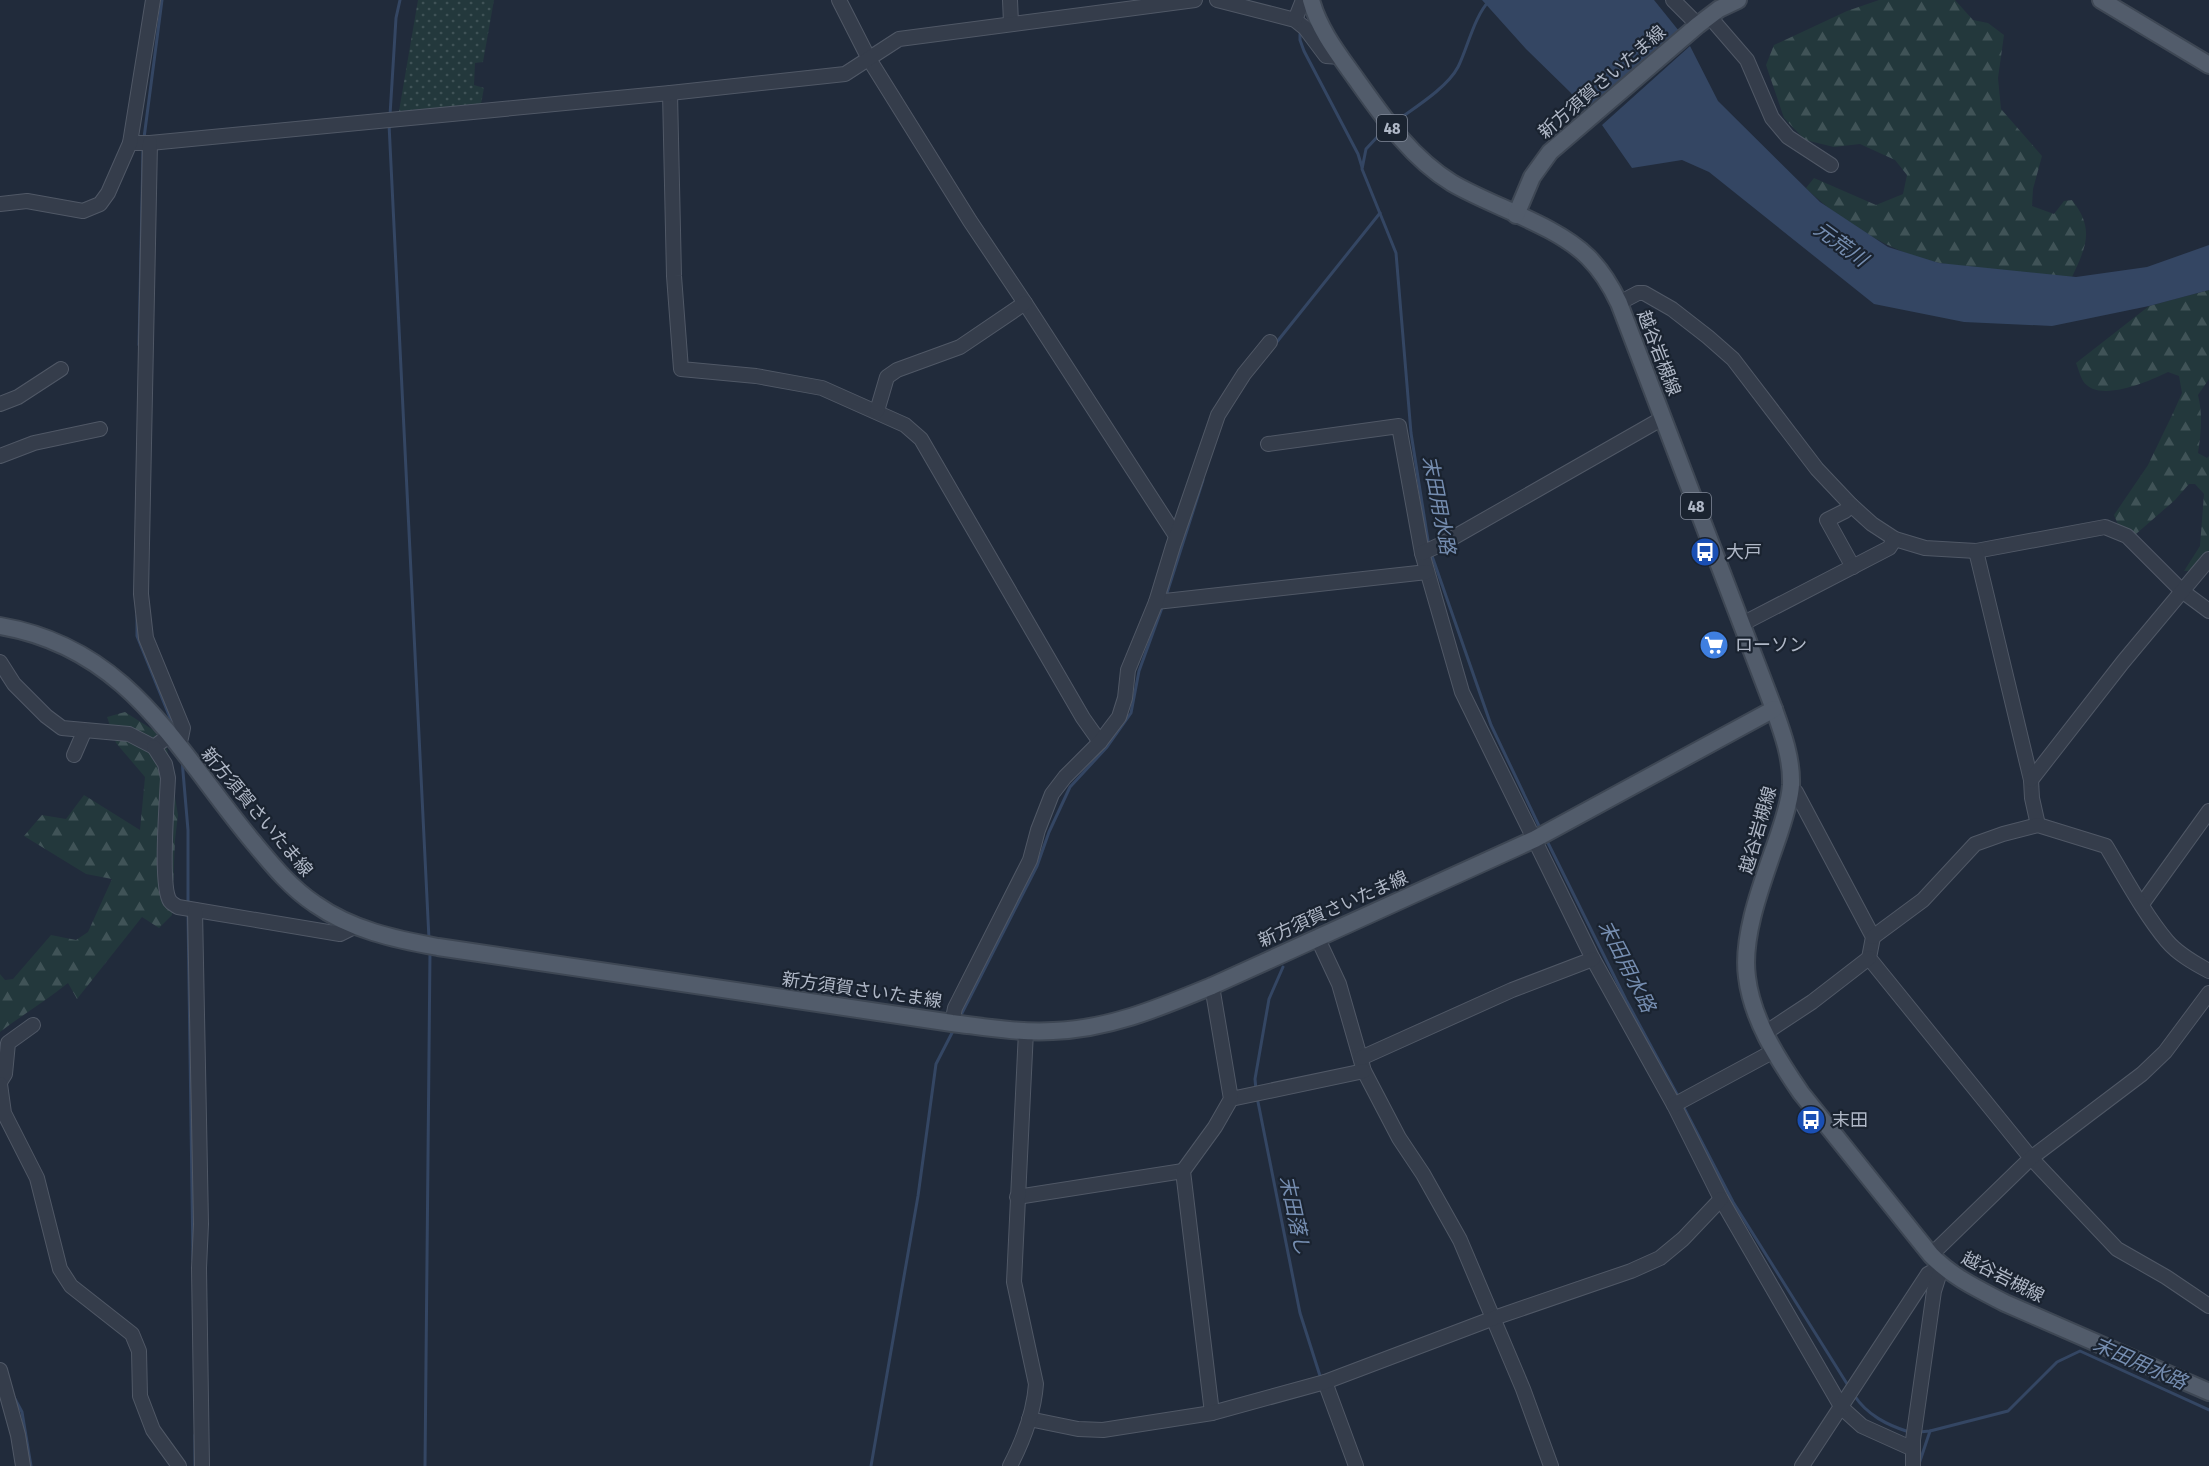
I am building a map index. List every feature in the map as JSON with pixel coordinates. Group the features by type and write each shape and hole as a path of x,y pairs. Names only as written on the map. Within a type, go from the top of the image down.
{"main road":[{"name":"越谷岩槻線","path":"1311,0 1320,24 1340,57 1389,124 1420,158 1449,181 1555,234 1588,257 1610,286 1619,303 1774,709 1788,753 1791,788 1752,923 1747,951 1746,977 1765,1033 1801,1093 1936,1261 1968,1284 2005,1303 2209,1392"},
{"name":"新方須賀さいたま線","path":"1516,215 1541,163 1550,152 1699,23 1738,0"},
{"path":"2101,0 2209,65"},
{"name":"新方須賀さいたま線","path":"0,626 42,635 91,659 111,673 135,695 174,740 226,810 284,879 315,904 356,926 397,940 438,947 952,1023 1026,1031 1053,1031 1115,1023 1212,986 1535,839 1774,709"}],"street":[{"path":"0,204 27,201 84,211 100,204 108,193 130,143 153,0"},
{"path":"839,0 868,59 970,221 1176,536"},
{"path":"1010,0 1011,23"},
{"path":"130,143 391,120 845,74 899,39 1195,0"},
{"path":"1217,0 1295,20 1305,28 1326,56 1340,57"},
{"path":"1295,20 1303,0"},
{"path":"1673,0 1746,60 1772,118 1788,137 1831,165"},
{"path":"670,93 674,276 681,369 756,376 822,387 905,424 921,439 1083,718 1100,742"},
{"path":"150,143 147,396 141,594 146,638 183,728 181,738 174,740 166,738 154,747"},
{"path":"1619,303 1638,293 1644,293 1672,309 1708,337 1733,359 1818,468 1851,505 1872,524 1895,539 1925,548 1976,551 2105,527 2127,536 2182,591 2209,611"},
{"path":"877,411 887,377 897,370 960,347 1025,303"},
{"path":"952,1023 955,1008 1030,860 1038,830 1052,794 1065,777 1100,742 1119,717 1125,698 1128,670 1156,602 1218,415 1244,374 1270,342"},
{"path":"0,404 18,397 61,369"},
{"path":"1422,554 1663,418"},
{"path":"1268,444 1399,426 1422,554 1462,692 1593,959 1674,1105 1721,1199 1842,1408 1862,1426 1913,1449"},
{"path":"0,456 34,443 100,429"},
{"path":"1851,505 1845,511 1827,520 1853,567"},
{"path":"1742,624 1889,548 1895,539"},
{"path":"1976,551 2031,780 2038,825"},
{"path":"2031,780 2123,662 2209,560"},
{"path":"1156,602 1427,572"},
{"path":"0,662 14,684 46,716 62,728 84,732 129,734 154,747 165,764 168,778 167,890 170,901 178,907 340,934 356,926"},
{"path":"74,755 84,732"},
{"path":"1765,1033 1812,1002 1869,958 1873,937 1796,792 1791,788"},
{"path":"2142,904 2209,811"},
{"path":"1873,937 1923,900 1975,844 2038,825 2106,846 2168,942 2190,961 2209,971"},
{"path":"195,910 201,1224 199,1268 202,1466"},
{"path":"1317,938 1339,984 1362,1064 1399,1138 1423,1174 1460,1240 1523,1389 1551,1466"},
{"path":"1869,958 2031,1158 2117,1249 2166,1277 2209,1306"},
{"path":"1231,1100 1362,1064 1512,990 1593,959"},
{"path":"1212,986 1231,1100 1215,1128 1183,1171 1212,1413"},
{"path":"1802,1466 1936,1261 2031,1158 2142,1074 2165,1052 2209,993"},
{"path":"33,1025 9,1043 1,1076 4,1113 37,1178 60,1269 71,1286 132,1334 139,1351 140,1396 153,1430 178,1466"},
{"path":"1010,1466 1029,1419 1036,1384 1014,1282 1026,1031"},
{"path":"1674,1105 1774,1051"},
{"path":"1017,1197 1183,1171"},
{"path":"1029,1419 1078,1429 1103,1430 1212,1413 1325,1382 1494,1318 1631,1271 1660,1258 1683,1239 1721,1199"},
{"path":"1913,1466 1913,1440 1934,1291 1936,1261"},
{"path":"0,1370 18,1436 23,1466"},
{"path":"1325,1382 1356,1466"}],"green space":[{"path":"418,0 494,0 483,62 475,63 474,85 484,88 481,104 399,111"},
{"path":"1879,0 1955,0 1973,20 1988,23 2004,35 1998,78 2001,109 2042,156 2033,189 2032,206 2054,214 2064,201 2072,200 2084,220 2086,238 2072,277 1973,268 1923,259 1886,244 1851,224 1806,188 1814,178 1876,205 1903,194 1907,175 1895,160 1860,144 1834,147 1805,140 1784,118 1766,65 1774,45 1847,11"},
{"path":"2209,290 2209,379 2198,395 2201,424 2198,453 2207,458 2209,456 2209,554 2195,571 2184,571 2200,546 2204,494 2195,484 2189,484 2175,500 2136,534 2119,527 2114,515 2148,465 2174,411 2182,393 2179,376 2168,372 2137,385 2112,391 2100,391 2090,388 2083,381 2076,363 2149,306"},
{"path":"125,712 158,733 167,749 178,815 172,915 159,928 142,917 77,999 68,983 0,1032 0,974 5,980 13,979 51,935 76,940 88,932 112,879 86,874 24,836 42,815 66,819 84,795 140,830 145,777 116,743 107,717"}],"water":[{"path":"1482,0 1654,0 1679,31 1587,113 1570,92 1526,49"},
{"name":"元荒川","path":"1690,46 1718,101 1820,202 1888,247 1939,263 2076,277 2147,267 2209,245 2209,290 2149,306 2052,326 1964,322 1874,304 1709,172 1682,160 1632,168 1602,125"}],"waterway":[{"path":"144,138 162,0"},
{"path":"390,115 396,18 400,0"},
{"path":"1395,122 1430,97 1453,75 1480,14 1490,0"},
{"path":"1300,34 1304,51 1358,154 1362,167"},
{"path":"389,124 429,939"},
{"name":"末田用水路","path":"1380,134 1366,149 1362,169 1396,253 1411,433 1429,547"},
{"path":"139,345 143,151"},
{"path":"1276,343 1380,213"},
{"path":"1166,596 1203,480"},
{"name":"末田用水路","path":"1431,553 1491,725 1540,828"},
{"path":"960,1017 1037,866 1049,832 1070,787 1107,747 1131,713 1139,671 1163,605"},
{"path":"137,615 137,636 175,730"},
{"path":"182,760 188,830 188,903"},
{"name":"末田用水路","path":"1546,839 1626,1000 1679,1098"},
{"path":"188,913 193,1260"},
{"path":"425,1466 430,951"},
{"name":"末田落し","path":"1256,1090 1255,1079 1269,999 1283,967"},
{"path":"871,1466 918,1196 936,1064 954,1029"},
{"name":"末田落し","path":"1257,1097 1300,1313 1321,1379"},
{"name":"末田用水路","path":"1683,1106 1733,1202 1849,1387"},
{"name":"末田用水路","path":"1919,1432 2008,1411 2057,1362 2080,1351 2209,1410"},
{"name":"末田用水路","path":"1854,1395 1878,1418 1909,1432"},
{"path":"14,1397 22,1412 31,1466"},
{"path":"1919,1464 1930,1431"},
{"path":"195,1435 195,1466"}],"place":[{"name":"大戸","path":"1705,552"},
{"name":"ローソン","path":"1714,645"},
{"name":"末田","path":"1811,1120"}]}
